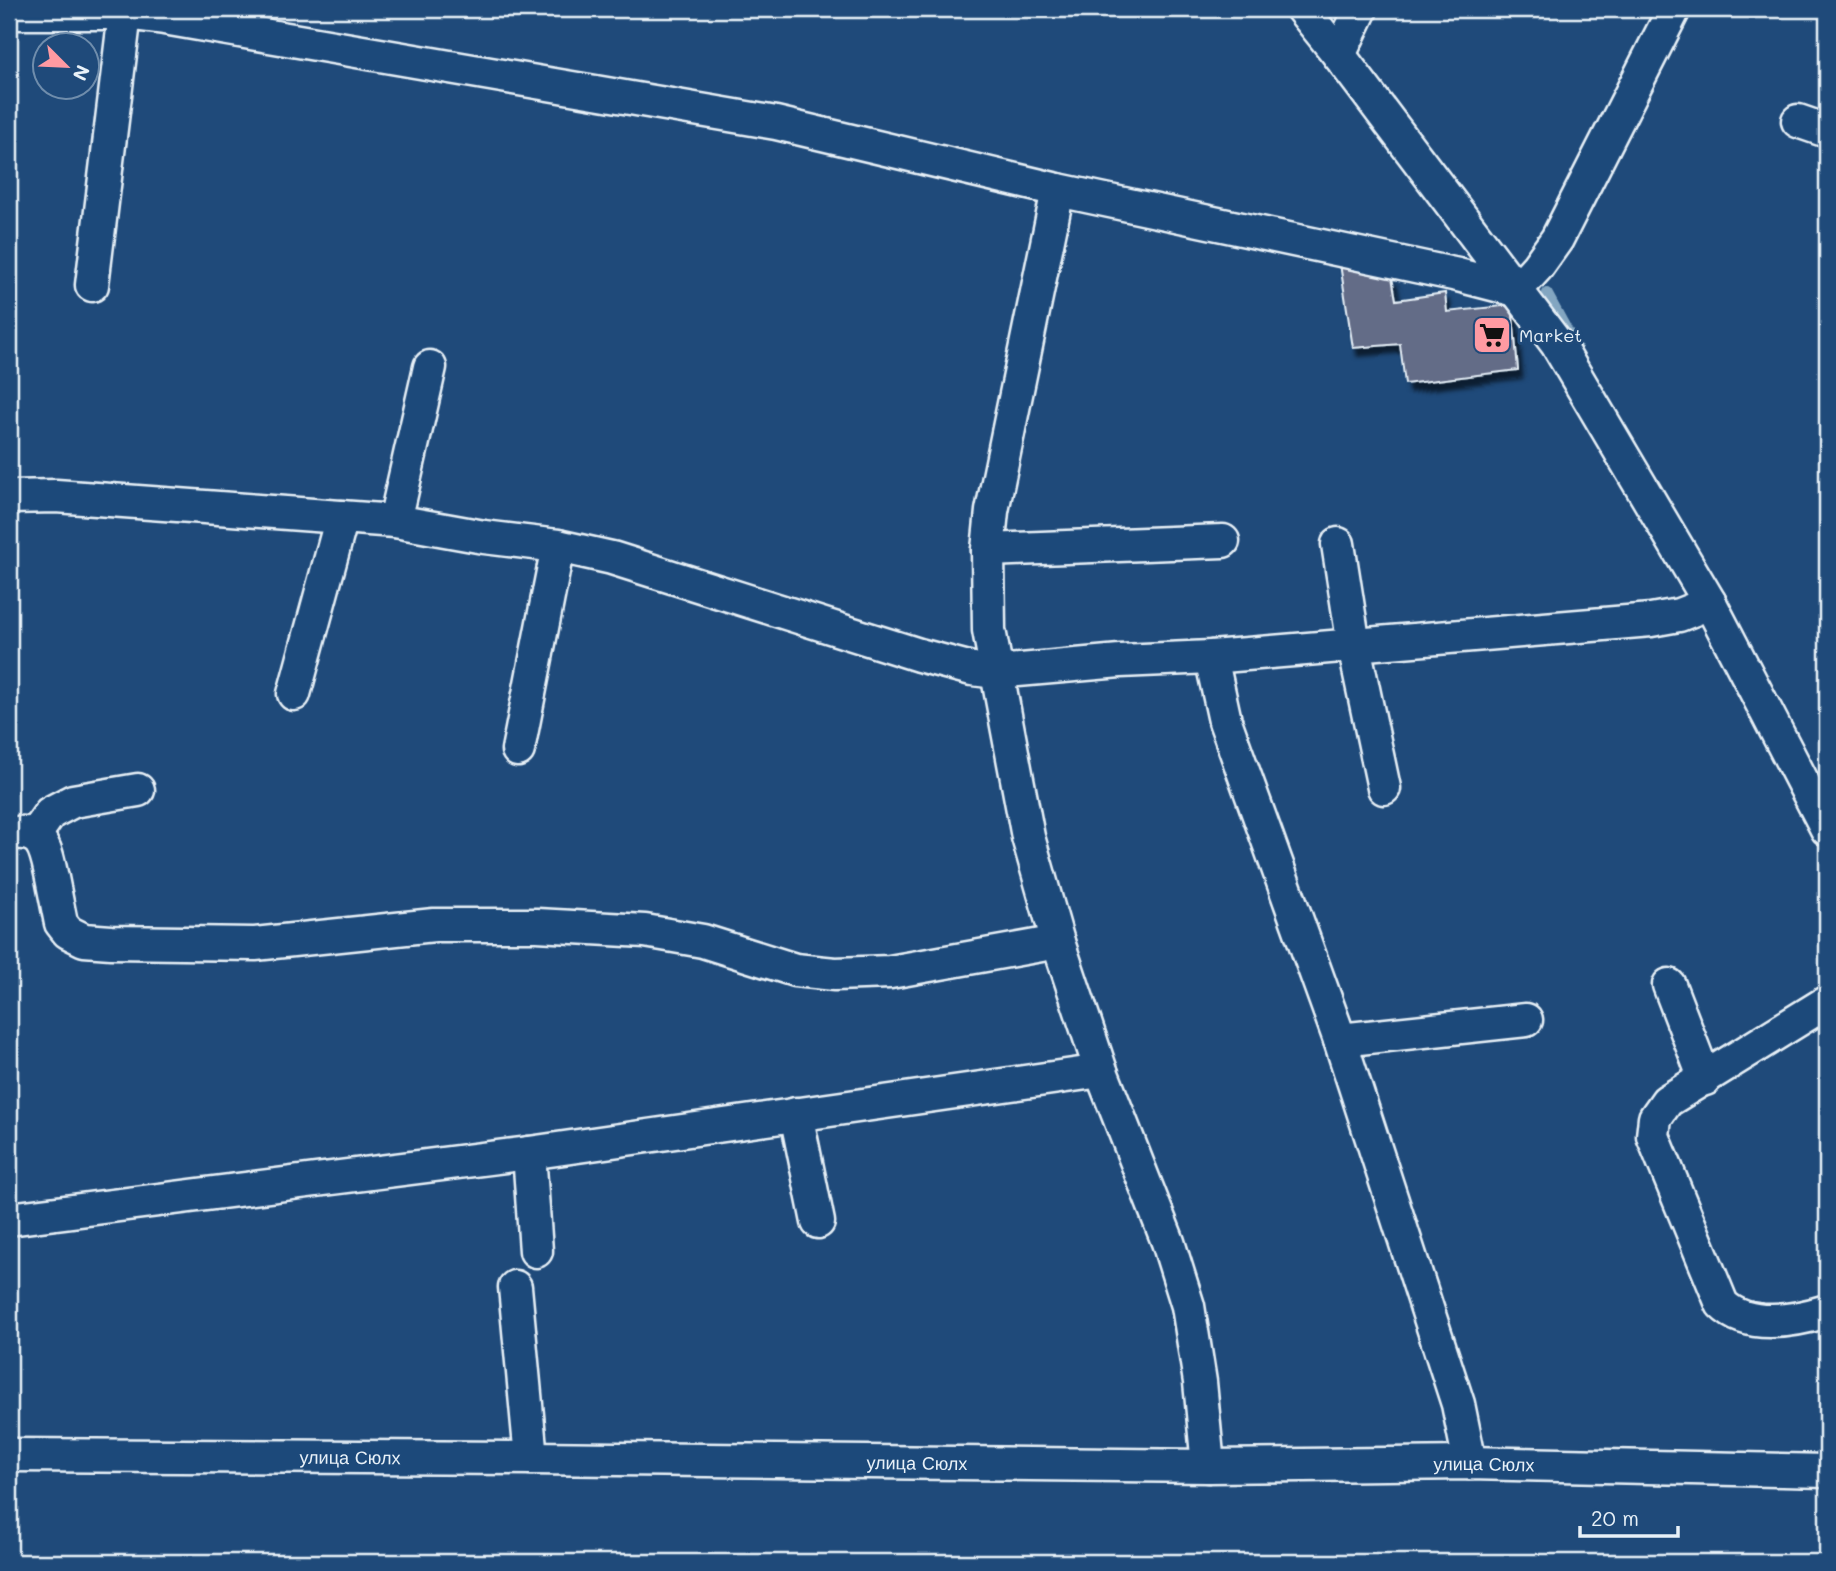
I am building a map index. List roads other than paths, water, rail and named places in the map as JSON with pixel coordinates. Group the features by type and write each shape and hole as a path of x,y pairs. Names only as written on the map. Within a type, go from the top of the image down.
{"street":[{"path":"1302,9 1558,344 1710,603 1827,829"},
{"path":"1339,55 1361,9"},
{"path":"1516,290 1557,239 1674,9"},
{"path":"9,13 125,13 164,18 776,123 1058,190 1458,275 1516,290"},
{"path":"92,285 125,13"},
{"path":"1058,190 992,511 988,550 989,630 1028,837 1058,942 1101,1071 1168,1242 1188,1306 1200,1382 1208,1466"},
{"path":"395,521 430,366"},
{"path":"9,497 56,496 395,521 484,537 558,546 612,558 919,655 972,669 997,672 1354,646 1651,620 1679,615 1710,603"},
{"path":"294,694 342,517"},
{"path":"988,550 1223,541"},
{"path":"1339,544 1354,646 1384,788"},
{"path":"519,750 558,546"},
{"path":"1211,657 1225,721 1340,1040 1458,1405 1470,1463"},
{"path":"138,790 73,801 50,813 22,835 45,848 61,923 68,932 84,940 255,944 434,925 537,925 657,933 703,941 794,970 835,974 890,972 1058,942"},
{"path":"1669,985 1704,1079"},
{"path":"1827,1002 1667,1101 1655,1118 1653,1136 1722,1304 1731,1313 1754,1320 1800,1319 1827,1311"},
{"path":"1340,1040 1526,1020"},
{"path":"9,1219 529,1153 1101,1071"},
{"path":"796,1114 818,1222"},
{"path":"529,1153 536,1251"},
{"path":"515,1287 531,1458"},
{"name":"улица Сюлх","path":"9,1455 1208,1466 1470,1463 1827,1471"}],"waterway":[{"path":"1547,293 1577,348"}],"place":[{"name":"Market","path":"1492,335"}]}
